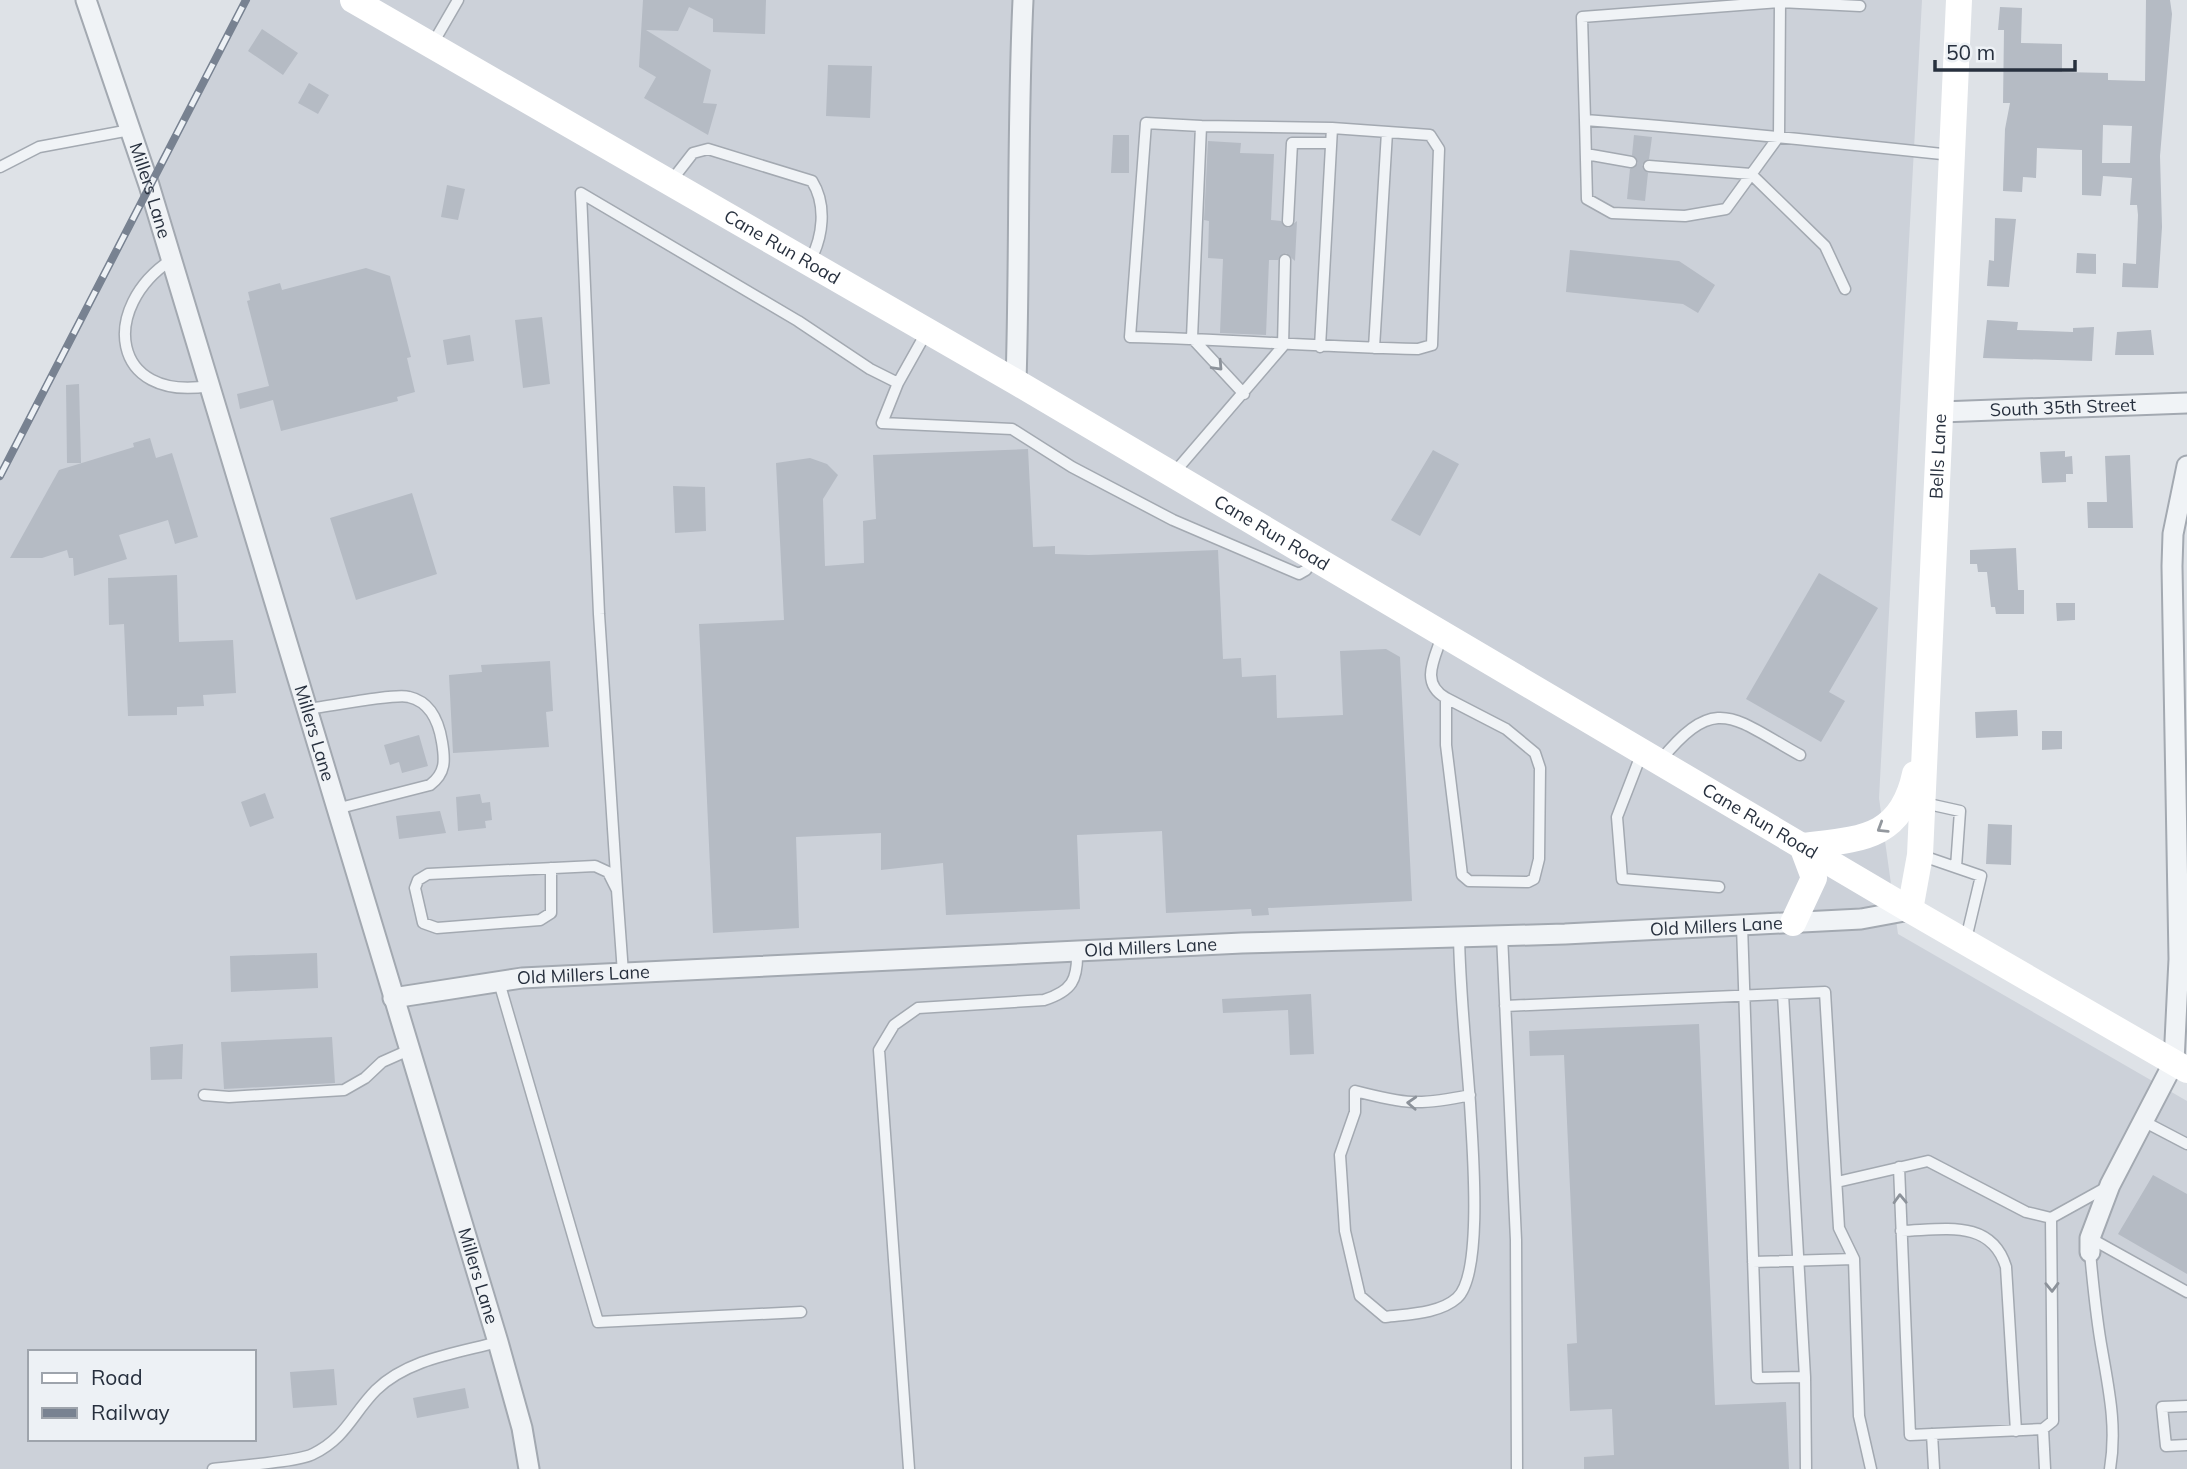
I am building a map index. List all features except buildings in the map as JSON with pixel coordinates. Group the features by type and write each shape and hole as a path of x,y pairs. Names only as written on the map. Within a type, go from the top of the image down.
{"main road":[{"name":"Cane Run Road","path":"353,0 1016,382 1444,632 1910,910 2180,1066"},
{"name":"Bells Lane","path":"1910,910 1920,855 1959,0"},
{"path":"1793,922 1814,877 1802,846 1864,839 1890,824 1909,800 1926,725"}],"street":[{"name":"Millers Lane","path":"86,0 171,260 498,1342 522,1429 529,1469"},
{"path":"1016,382 1020,232 1018,108 1023,0"},
{"name":"South 35th Street","path":"1941,412 2187,403"},
{"path":"2090,1245 2110,1185 2143,1121 2180,1066 2172,566 2173,534 2187,466"},
{"name":"Old Millers Lane","path":"393,998 499,982 622,973 1077,951 1742,925 1861,919 1910,910"}],"lane":[{"path":"432,46 458,0"},
{"path":"1780,2 1779,136 1726,209 1685,216 1612,212 1587,199 1582,18 1780,2 1860,6"},
{"path":"1585,120 1779,136 1952,155"},
{"path":"1146,123 1332,128 1430,135 1439,149 1432,345 1418,349 1320,347 1192,338 1130,337 1146,123"},
{"path":"1200,126 1192,338 1244,394"},
{"path":"1320,347 1332,128"},
{"path":"0,167 39,147 130,130"},
{"path":"1374,348 1387,132"},
{"path":"1288,221 1292,143 1331,143"},
{"path":"669,183 693,153 708,149 773,170 803,176 812,181 821,201 817,248 809,264"},
{"path":"1586,154 1631,162"},
{"path":"1649,166 1751,174 1825,246 1845,289"},
{"path":"622,973 599,614 581,193 798,321 870,369 898,383"},
{"path":"171,260 152,272 135,294 125,322 128,353 141,376 162,387 185,390 209,386"},
{"path":"1173,474 1283,346 1285,260"},
{"path":"927,331 898,383 882,423 1012,429 1072,467 1211,536 1299,573 1306,570 1315,557"},
{"path":"1444,632 1430,672 1430,684 1434,691 1506,729 1535,753 1540,768 1539,859 1534,879 1528,882 1469,881 1462,875 1446,745 1446,698"},
{"path":"306,709 408,696 424,703 439,723 445,759 440,778 430,785 336,808"},
{"path":"1718,887 1622,879 1617,817 1651,756 1698,722 1717,715 1732,718 1800,755"},
{"path":"1922,803 1961,811 1956,867"},
{"path":"1920,855 1981,876 1965,942"},
{"path":"551,868 551,913 540,920 437,928 423,923 415,888 418,880 428,874 551,868 595,866 608,872 617,890"},
{"path":"1742,925 1757,1378 1805,1377"},
{"path":"1502,935 1516,1240 1517,1469"},
{"path":"1459,936 1461,1026 1470,1096 1474,1233 1465,1288 1448,1305 1385,1317 1360,1296 1345,1231 1340,1155 1355,1112 1355,1091 1407,1104 1428,1104 1470,1096"},
{"path":"909,1469 880,1050 894,1024 918,1008 1044,1000 1060,995 1073,985 1078,973 1077,951"},
{"path":"499,982 598,1322 801,1311"},
{"path":"1505,1006 1825,992 1839,1228 1854,1259 1859,1416 1871,1469"},
{"path":"1783,994 1805,1377 1806,1469"},
{"path":"204,1095 229,1097 344,1090 365,1078 382,1062 409,1050"},
{"path":"2143,1121 2187,1144"},
{"path":"1836,1182 1928,1161 2026,1212 2050,1218 2110,1185"},
{"path":"1899,1167 1910,1435 2043,1429 2053,1421 2050,1218"},
{"path":"1901,1231 1965,1229 1985,1237 2001,1249 2006,1268 2016,1431"},
{"path":"2090,1245 2187,1292"},
{"path":"2090,1245 2102,1350 2113,1403 2114,1445 2110,1469"},
{"path":"1753,1262 1854,1259"},
{"path":"213,1469 312,1455 346,1431 375,1391 398,1372 431,1359 498,1342"},
{"path":"2187,1406 2162,1407 2166,1446 2187,1445"},
{"path":"2043,1429 2045,1469"},
{"path":"1932,1434 1934,1469"}],"shaded area":[{"path":"246,0 1922,0 1879,798 1898,934 2187,1101 2187,1469 0,1469 0,476"}],"railway":[{"path":"0,476 246,0"}]}
